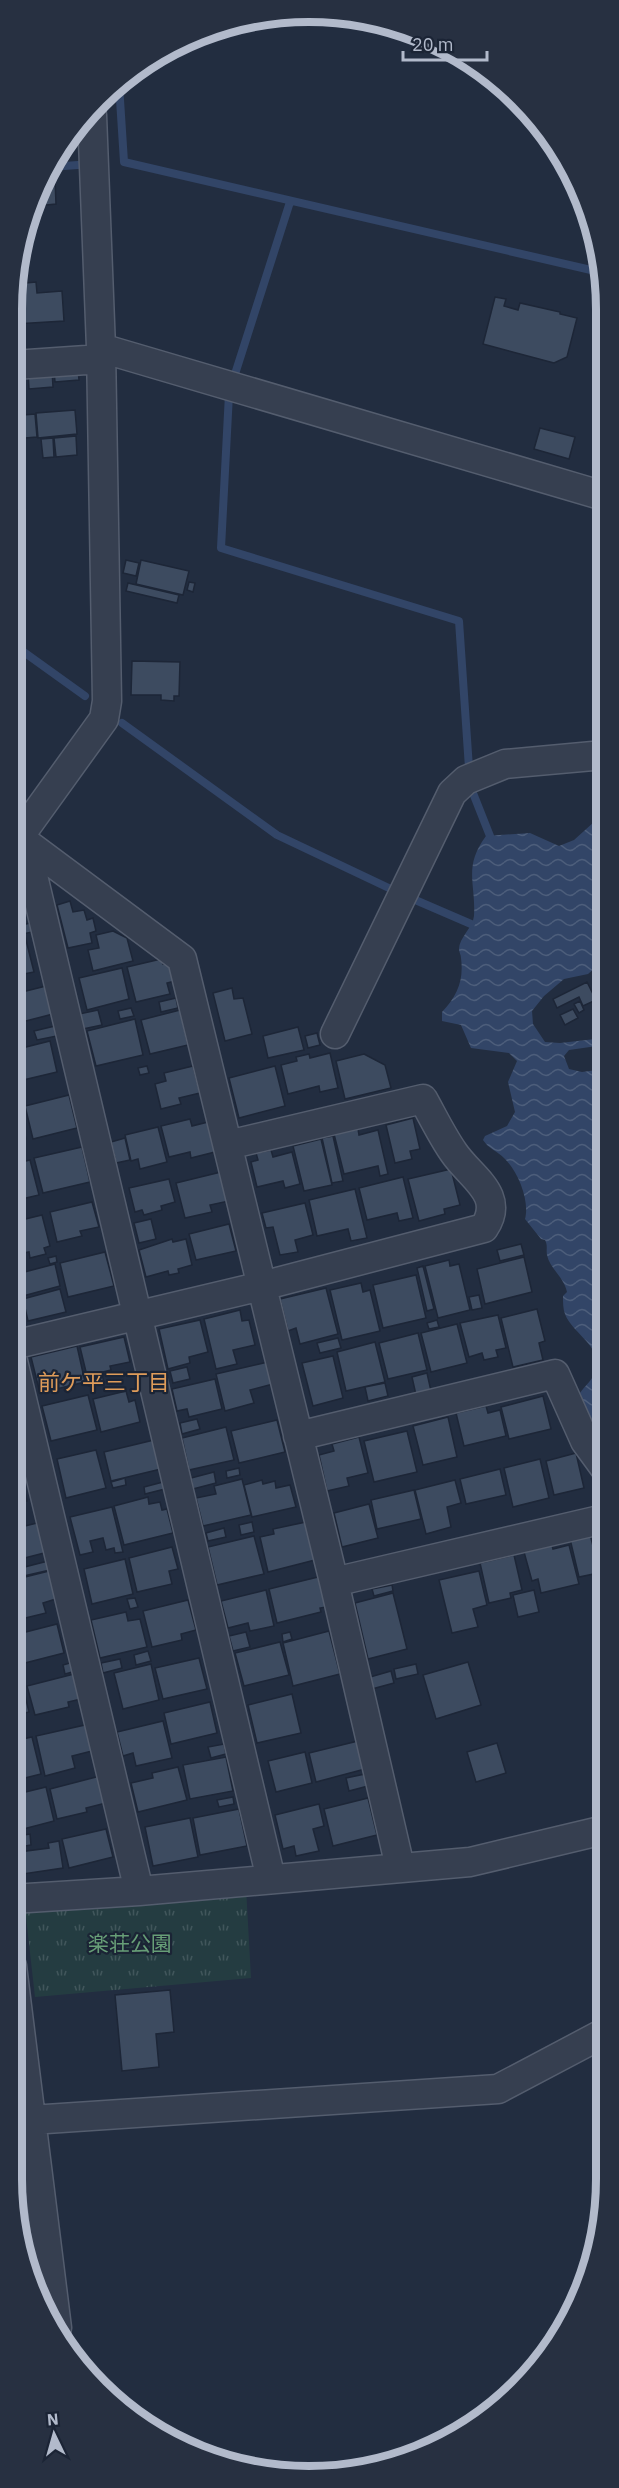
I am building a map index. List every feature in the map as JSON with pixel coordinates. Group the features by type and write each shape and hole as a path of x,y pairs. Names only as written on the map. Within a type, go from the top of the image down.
{"street":[{"path":"22,834 104,719 107,701 101,354 92,122"},
{"path":"22,364 101,354 596,494"},
{"path":"335,1034 452,794 466,780 505,764 596,756"},
{"path":"22,840 182,958 334,1582 400,1867"},
{"path":"22,850 137,1315 271,1879"},
{"path":"22,1343 262,1286 484,1228 492,1217 492,1206 487,1191 455,1154 423,1099 228,1145"},
{"path":"298,1436 555,1374 585,1441 596,1456"},
{"path":"22,1399 139,1891"},
{"path":"334,1582 596,1521"},
{"path":"22,1898 139,1891 470,1862 596,1832"},
{"path":"31,2120 498,2089 596,2037"},
{"path":"22,2047 55,2310"}],"green space":[{"name":"楽荘公園","path":"246,1888 251,1978 35,1997 25,1908"}],"water":[{"path":"596,820 596,967 588,974 564,979 544,996 532,1011 533,1024 545,1042 560,1043 596,1039 596,1046 569,1050 564,1056 569,1069 582,1072 596,1070 596,1358 591,1347 565,1314 563,1296 567,1292 551,1265 545,1240 541,1239 525,1219 524,1195 514,1170 483,1140 485,1136 507,1126 515,1112 508,1082 517,1061 509,1053 471,1048 461,1025 442,1021 442,1012 452,1000 460,981 462,966 460,945 474,916 473,866 479,847 486,836 530,833 559,846 574,840"},
{"path":"596,1370 596,1432 580,1393"}],"building":[{"path":"54,179 55,179 56,204 42,205"},
{"path":"36,282 37,293 62,291 64,321 22,324 24,283"},
{"path":"495,297 506,299 504,306 518,310 520,303 577,318 567,357 554,363 483,344"},
{"path":"78,368 79,380 55,382 54,370"},
{"path":"52,370 53,387 29,389 28,372"},
{"path":"75,410 77,434 38,438 36,413"},
{"path":"35,414 37,437 25,438 23,415"},
{"path":"540,428 575,437 569,459 534,449"},
{"path":"76,436 77,455 56,457 54,438"},
{"path":"53,438 54,457 43,458 41,439"},
{"path":"126,560 139,563 136,576 123,573"},
{"path":"141,560 189,571 183,595 136,584"},
{"path":"189,582 195,583 193,592 187,590"},
{"path":"128,583 179,595 177,603 126,591"},
{"path":"132,661 180,662 179,696 174,696 174,701 161,700 161,695 131,695"},
{"path":"70,901 73,912 84,910 87,920 93,918 96,931 90,933 92,943 68,948 57,905"},
{"path":"30,923 32,932 22,934 22,925"},
{"path":"113,931 127,938 133,961 93,971 88,950 99,948 96,935"},
{"path":"25,936 34,972 22,974 22,937"},
{"path":"161,959 163,964 170,962 175,981 167,983 170,994 136,1002 127,967"},
{"path":"122,968 129,999 87,1010 79,978"},
{"path":"587,982 596,1000 583,1006 579,997 557,1008 553,999"},
{"path":"46,986 53,1014 22,1022 22,992"},
{"path":"232,988 234,999 243,998 252,1034 225,1041 213,993"},
{"path":"176,998 178,1008 161,1012 159,1002"},
{"path":"580,1001 584,1010 579,1013 574,1004"},
{"path":"131,1008 134,1016 120,1019 118,1011"},
{"path":"573,1009 578,1018 565,1025 560,1015"},
{"path":"98,1010 102,1025 83,1029 79,1014"},
{"path":"180,1010 188,1045 150,1054 141,1020"},
{"path":"135,1019 143,1055 96,1066 87,1031"},
{"path":"55,1026 57,1036 37,1040 34,1031"},
{"path":"298,1027 304,1050 268,1058 263,1036"},
{"path":"317,1033 320,1045 308,1048 305,1036"},
{"path":"50,1041 57,1072 22,1080 22,1048"},
{"path":"330,1053 338,1088 320,1092 319,1086 288,1094 281,1065 297,1061 296,1057 309,1054 310,1058"},
{"path":"364,1054 385,1065 391,1088 345,1099 336,1061"},
{"path":"147,1066 149,1073 140,1075 138,1068"},
{"path":"193,1066 200,1093 179,1098 181,1104 161,1109 155,1084 166,1081 164,1073"},
{"path":"275,1066 285,1106 239,1118 229,1078"},
{"path":"69,1095 77,1128 33,1139 25,1106"},
{"path":"413,1118 420,1149 410,1151 412,1159 395,1163 386,1125"},
{"path":"190,1119 192,1126 212,1121 219,1151 191,1158 190,1152 169,1157 161,1126"},
{"path":"22,1123 26,1139 22,1140"},
{"path":"158,1127 167,1162 140,1169 138,1159 131,1161 125,1135"},
{"path":"358,1129 359,1135 378,1130 388,1174 380,1176 378,1166 344,1174 334,1134"},
{"path":"333,1136 343,1181 332,1183 322,1138"},
{"path":"125,1138 130,1160 116,1163 111,1142"},
{"path":"321,1139 332,1185 304,1191 293,1146"},
{"path":"82,1147 90,1182 43,1193 34,1158"},
{"path":"271,1150 273,1157 292,1152 300,1184 285,1188 283,1181 257,1187 251,1162 258,1160 256,1153"},
{"path":"30,1160 39,1195 22,1199 22,1162"},
{"path":"451,1169 460,1205 444,1209 445,1214 419,1221 408,1179"},
{"path":"221,1172 229,1201 210,1205 212,1212 185,1218 176,1183"},
{"path":"403,1177 413,1218 399,1221 397,1213 367,1220 359,1188"},
{"path":"169,1179 175,1202 161,1206 162,1210 144,1215 142,1210 135,1212 129,1188"},
{"path":"355,1189 367,1238 351,1241 348,1229 317,1236 309,1200"},
{"path":"92,1202 99,1227 80,1231 82,1236 57,1242 50,1212"},
{"path":"305,1203 313,1235 295,1240 298,1252 280,1255 273,1227 266,1228 262,1213"},
{"path":"42,1215 50,1246 44,1248 46,1254 30,1258 29,1252 22,1253 22,1220"},
{"path":"151,1219 156,1239 139,1243 134,1223"},
{"path":"229,1224 236,1251 196,1260 189,1234"},
{"path":"172,1239 173,1242 186,1239 192,1265 178,1269 179,1273 169,1275 168,1271 146,1277 139,1250"},
{"path":"521,1244 524,1255 500,1261 497,1250"},
{"path":"105,1252 114,1286 68,1297 60,1263"},
{"path":"56,1256 57,1262 50,1264 48,1258"},
{"path":"524,1257 532,1292 485,1304 477,1269"},
{"path":"449,1260 450,1266 459,1264 470,1310 438,1318 425,1266"},
{"path":"55,1264 60,1286 23,1296 22,1273"},
{"path":"423,1266 434,1309 427,1311 417,1268"},
{"path":"416,1275 426,1318 383,1328 373,1285"},
{"path":"361,1283 363,1292 370,1290 380,1331 342,1340 330,1290"},
{"path":"326,1288 338,1334 300,1344 296,1328 288,1331 280,1299"},
{"path":"60,1289 66,1312 28,1321 23,1299"},
{"path":"479,1295 482,1308 472,1310 469,1297"},
{"path":"537,1309 545,1341 539,1343 543,1360 513,1367 501,1318"},
{"path":"240,1310 242,1321 249,1320 255,1345 233,1350 237,1364 216,1369 204,1319"},
{"path":"498,1315 506,1348 496,1350 498,1357 484,1360 482,1353 469,1357 460,1323"},
{"path":"200,1320 208,1352 189,1357 190,1363 168,1369 159,1329"},
{"path":"437,1320 439,1327 429,1329 427,1323"},
{"path":"457,1324 467,1363 431,1372 421,1333"},
{"path":"418,1333 427,1370 388,1379 379,1343"},
{"path":"124,1337 130,1362 110,1366 111,1370 87,1376 80,1347"},
{"path":"338,1338 341,1348 320,1353 317,1343"},
{"path":"375,1342 385,1382 346,1391 337,1352"},
{"path":"77,1346 85,1382 40,1393 31,1357"},
{"path":"333,1356 343,1398 313,1406 302,1363"},
{"path":"268,1362 273,1384 250,1390 254,1403 225,1411 216,1374"},
{"path":"187,1367 190,1379 173,1383 170,1371"},
{"path":"427,1373 431,1391 416,1395 412,1377"},
{"path":"102,1374 104,1383 89,1386 87,1377"},
{"path":"215,1379 222,1409 189,1417 187,1409 177,1411 172,1389"},
{"path":"385,1383 388,1396 368,1401 365,1387"},
{"path":"126,1391 129,1402 135,1400 140,1422 101,1432 93,1399"},
{"path":"88,1395 97,1430 51,1441 42,1406"},
{"path":"543,1396 551,1429 509,1439 501,1407"},
{"path":"486,1406 488,1413 500,1410 506,1436 464,1446 456,1413"},
{"path":"448,1417 457,1457 423,1465 413,1426"},
{"path":"197,1419 200,1429 182,1434 180,1423"},
{"path":"277,1420 285,1452 239,1463 231,1431"},
{"path":"226,1427 234,1460 189,1470 182,1438"},
{"path":"407,1431 417,1472 374,1482 364,1441"},
{"path":"359,1437 368,1473 347,1478 349,1486 327,1491 319,1455 334,1451 332,1444"},
{"path":"154,1440 161,1469 111,1481 104,1452"},
{"path":"96,1450 106,1488 66,1498 57,1459"},
{"path":"576,1453 584,1488 554,1495 546,1461"},
{"path":"540,1459 549,1498 513,1507 504,1468"},
{"path":"239,1468 240,1475 227,1478 226,1471"},
{"path":"500,1469 506,1495 466,1504 460,1479"},
{"path":"214,1472 216,1483 193,1489 191,1478"},
{"path":"22,1478 27,1501 22,1502"},
{"path":"125,1478 126,1485 113,1488 111,1482"},
{"path":"242,1479 251,1515 203,1526 196,1498 216,1494 214,1486"},
{"path":"262,1480 263,1484 275,1481 276,1488 290,1485 296,1507 252,1517 244,1485"},
{"path":"455,1480 461,1503 447,1507 451,1527 426,1534 415,1490"},
{"path":"163,1482 165,1489 145,1494 144,1487"},
{"path":"414,1490 421,1519 377,1529 371,1500"},
{"path":"148,1497 149,1504 160,1502 162,1510 167,1509 173,1533 124,1545 114,1506"},
{"path":"369,1504 378,1538 342,1547 334,1513"},
{"path":"112,1507 123,1552 115,1553 114,1548 106,1550 103,1538 90,1541 93,1552 80,1555 70,1517"},
{"path":"41,1522 48,1552 22,1559 22,1527"},
{"path":"252,1522 254,1532 241,1535 239,1525"},
{"path":"306,1522 315,1560 268,1572 260,1537 274,1534 273,1529"},
{"path":"224,1528 226,1537 208,1541 206,1533"},
{"path":"590,1534 593,1546 596,1545 596,1582 594,1574 579,1577 570,1539"},
{"path":"254,1536 264,1574 217,1585 208,1547"},
{"path":"552,1545 553,1549 569,1545 579,1584 541,1593 538,1579 532,1581 524,1552"},
{"path":"172,1547 178,1569 169,1571 172,1584 137,1592 129,1558"},
{"path":"514,1555 522,1590 510,1593 511,1598 489,1603 480,1563"},
{"path":"125,1559 133,1594 92,1604 84,1569"},
{"path":"48,1561 50,1570 22,1576 22,1568"},
{"path":"53,1570 59,1598 43,1603 46,1613 22,1619 22,1578"},
{"path":"479,1571 487,1605 473,1609 478,1627 452,1633 439,1580"},
{"path":"318,1577 326,1607 320,1608 321,1612 277,1623 269,1589"},
{"path":"392,1585 393,1591 374,1596 372,1589"},
{"path":"266,1590 274,1626 250,1631 248,1623 228,1628 221,1601"},
{"path":"534,1590 539,1612 518,1617 513,1595"},
{"path":"393,1593 407,1649 368,1659 355,1603"},
{"path":"135,1598 138,1607 130,1609 127,1599"},
{"path":"188,1600 196,1630 181,1634 182,1640 152,1647 143,1611"},
{"path":"126,1612 128,1621 140,1619 147,1647 100,1658 91,1620"},
{"path":"57,1624 64,1653 22,1664 22,1633"},
{"path":"329,1631 340,1674 293,1686 283,1643"},
{"path":"246,1632 250,1647 233,1651 229,1636"},
{"path":"290,1632 292,1639 283,1642 282,1634"},
{"path":"280,1642 289,1675 244,1686 235,1653"},
{"path":"148,1651 151,1661 136,1665 134,1655"},
{"path":"199,1658 207,1689 163,1699 155,1668"},
{"path":"120,1659 122,1668 103,1673 101,1663"},
{"path":"73,1662 76,1671 65,1674 63,1665"},
{"path":"468,1662 481,1705 436,1719 423,1675"},
{"path":"151,1664 159,1700 123,1709 114,1673"},
{"path":"416,1664 418,1674 396,1679 394,1669"},
{"path":"391,1671 394,1683 372,1689 370,1677"},
{"path":"74,1674 81,1699 68,1702 69,1707 35,1715 27,1686"},
{"path":"22,1687 29,1712 22,1714"},
{"path":"292,1694 301,1733 257,1743 248,1705"},
{"path":"210,1702 217,1733 171,1744 164,1713"},
{"path":"163,1721 172,1758 136,1766 133,1753 123,1756 117,1732"},
{"path":"85,1725 92,1751 72,1756 75,1768 45,1776 36,1736"},
{"path":"32,1737 41,1774 22,1779 22,1739"},
{"path":"358,1741 365,1769 316,1782 309,1753"},
{"path":"497,1743 506,1773 476,1782 467,1752"},
{"path":"224,1744 226,1754 211,1758 208,1747"},
{"path":"305,1752 312,1783 276,1792 268,1761"},
{"path":"226,1757 233,1791 190,1799 183,1765"},
{"path":"178,1767 187,1800 138,1812 131,1783 153,1778 152,1773"},
{"path":"365,1774 368,1786 349,1791 346,1778"},
{"path":"100,1776 106,1803 86,1808 87,1812 57,1819 50,1789"},
{"path":"46,1787 54,1821 22,1829 22,1793"},
{"path":"233,1797 234,1804 219,1807 217,1800"},
{"path":"368,1798 377,1835 333,1846 324,1809"},
{"path":"319,1804 324,1826 313,1829 319,1851 296,1856 294,1846 283,1849 275,1815"},
{"path":"239,1809 247,1846 200,1855 193,1818"},
{"path":"190,1818 198,1857 153,1866 145,1827"},
{"path":"106,1829 113,1857 69,1868 62,1839"},
{"path":"30,1834 31,1845 22,1847 22,1835"},
{"path":"59,1841 63,1868 23,1874 22,1852 49,1848 48,1843"},
{"path":"170,1990 174,2032 156,2034 159,2067 122,2071 115,1995"}],"waterway":[{"path":"120,94 124,162 594,271"},
{"path":"61,166 78,165"},
{"path":"235,374 290,202"},
{"path":"229,394 221,548 459,621 469,768"},
{"path":"22,651 85,696"},
{"path":"122,723 277,835 393,890"},
{"path":"471,788 490,836"},
{"path":"413,899 471,924"}],"district":[{"name":"前ケ平三丁目","path":"104,1382"}]}
